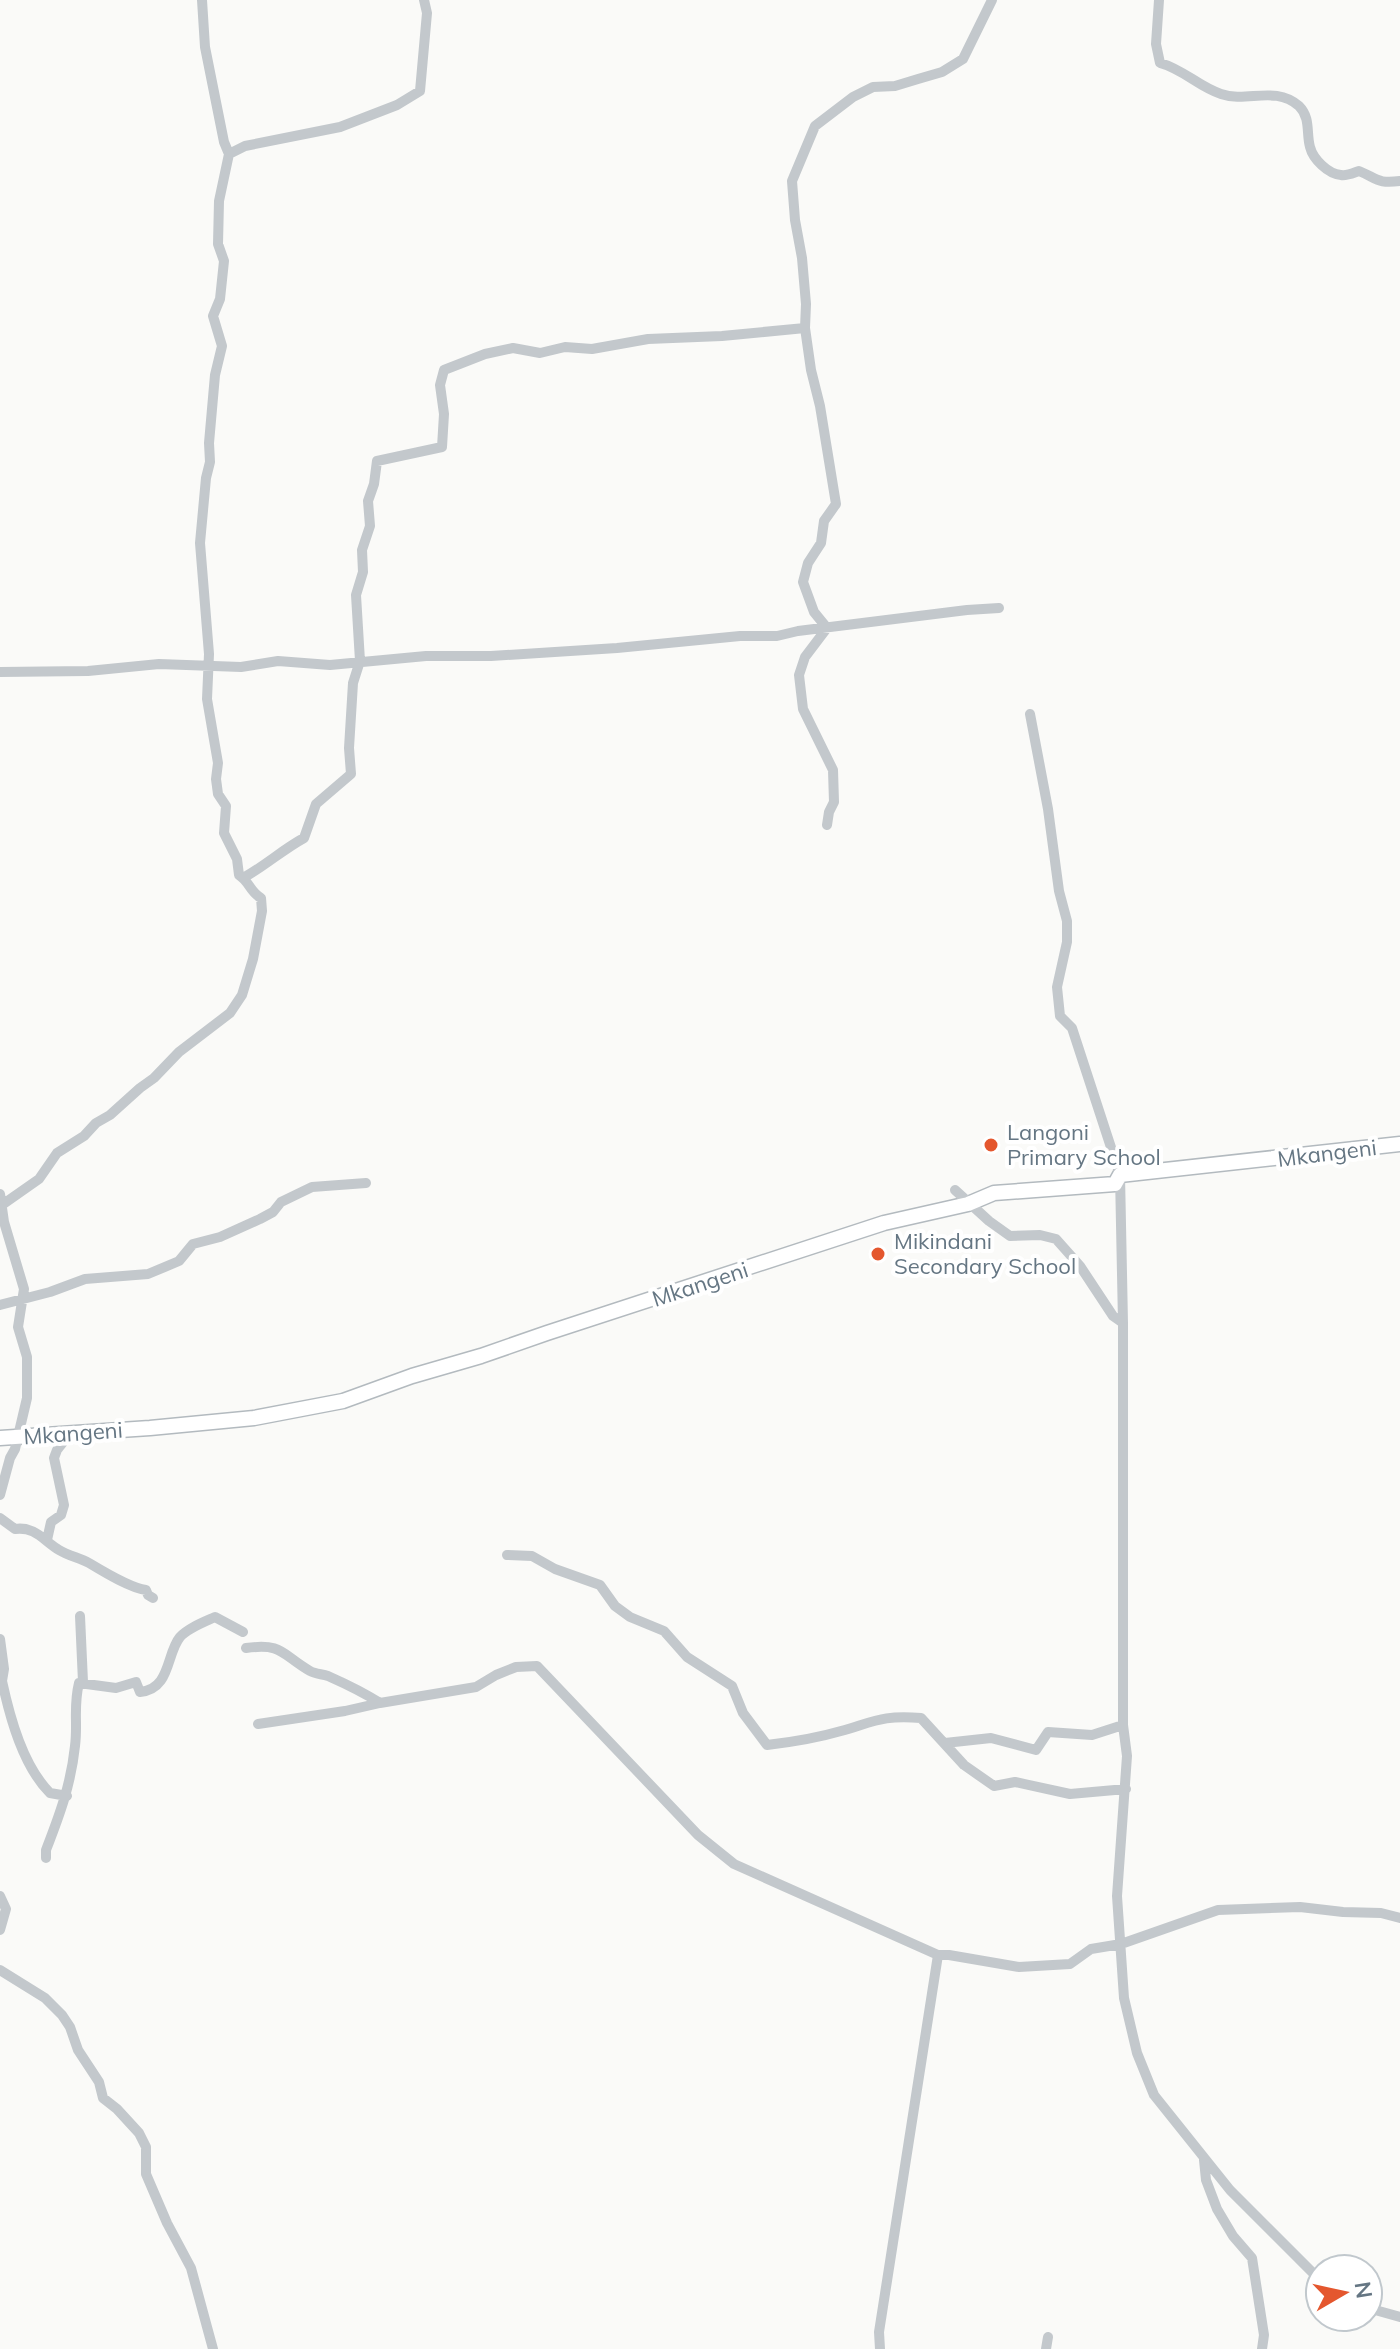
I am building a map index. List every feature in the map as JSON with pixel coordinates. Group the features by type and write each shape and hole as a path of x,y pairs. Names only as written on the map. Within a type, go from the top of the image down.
{"street":[{"path":"0,1495 19,1436 27,1398 27,1357 18,1327 24,1289 4,1222 1,1200 39,1179 57,1153 110,1115 179,1052 230,1013 242,995 247,980 262,911 261,898 252,893 247,880 239,875 237,859 224,833 226,806 218,794 218,763 207,699 205,586 200,543 210,462 215,375 222,346 213,316 220,299 223,274 224,261 218,244 219,201 229,154 205,47 202,0"},
{"path":"229,154 245,146 340,127 397,105 420,91 427,13 424,0"},
{"path":"827,628 814,612 803,582 808,563 821,543 824,521 836,504 805,328 802,258 792,181 815,126 853,97 873,87 895,86 942,72 963,59 992,0"},
{"path":"1159,0 1156,44 1160,63 1171,66 1221,95 1273,94 1285,99 1299,107 1308,122 1309,146 1328,170 1339,175 1359,171 1375,181 1400,181"},
{"path":"243,878 304,838 316,804 351,774 349,748 353,683 360,661 356,595 363,572 362,550 370,526 368,501 377,461 442,447 444,414 440,385 444,370 485,354 513,348 540,353 565,347 592,349 648,339 805,328"},
{"path":"0,672 88,671 159,664 241,667 278,661 330,665 426,656 491,656 630,648 710,639 777,636 954,611 999,608"},
{"path":"827,628 805,657 799,675 803,709 833,770 834,802 827,825"},
{"path":"1030,714 1048,809 1059,891 1067,921 1067,942 1057,987 1060,1016 1072,1028 1120,1175 1123,1725 1127,1740 1117,1896 1124,1998 1137,2053 1154,2095 1230,2190 1304,2264"},
{"name":"Mkangeni","path":"0,1438 254,1418 343,1401 884,1223 968,1204 994,1193 1115,1184 1120,1175 1400,1144"},
{"path":"0,1305 85,1279 148,1274 179,1261 193,1244 220,1237 260,1219 273,1212 281,1202 312,1187 366,1183"},
{"path":"955,1190 1010,1236 1040,1235 1056,1239 1080,1266 1113,1316 1123,1323"},
{"path":"47,1540 51,1522 61,1515 64,1505 54,1458 71,1432"},
{"path":"0,1518 15,1529 31,1530 58,1550 113,1578 146,1590 153,1598"},
{"path":"507,1555 532,1556 555,1569 600,1585 615,1606 630,1617 664,1631 687,1657 732,1686 743,1713 767,1745 803,1741 873,1719 895,1716 921,1718 964,1765 994,1786 1015,1782 1070,1794 1126,1789"},
{"path":"80,1616 83,1682"},
{"path":"46,1858 46,1850 67,1796 76,1743 74,1703 79,1683 116,1688 136,1682 137,1688 144,1692 155,1687 169,1668 182,1634 215,1617 243,1632"},
{"path":"0,1639 4,1669 1,1682 27,1760 34,1775 50,1793 67,1796"},
{"path":"246,1648 267,1645 286,1652 312,1672 325,1675 380,1703"},
{"path":"258,1724 476,1687 516,1667 537,1666 698,1835 734,1864 938,1955 1019,1967 1070,1964 1091,1949 1121,1944 1218,1910 1300,1907 1381,1913 1400,1918"},
{"path":"945,1743 991,1738 1036,1750 1048,1732 1092,1735 1123,1725"},
{"path":"0,1896 6,1909 0,1930"},
{"path":"880,2349 879,2332 938,1955"},
{"path":"0,1970 45,1998 62,2015 78,2050 99,2082 103,2098 139,2133 146,2147 146,2174 191,2268 213,2349"},
{"path":"1204,2158 1206,2180 1217,2209 1233,2236 1252,2258 1264,2335 1262,2349"}],"place":[{"name":"Langoni Primary School","path":"991,1145"},
{"name":"Mikindani Secondary School","path":"878,1254"}]}
